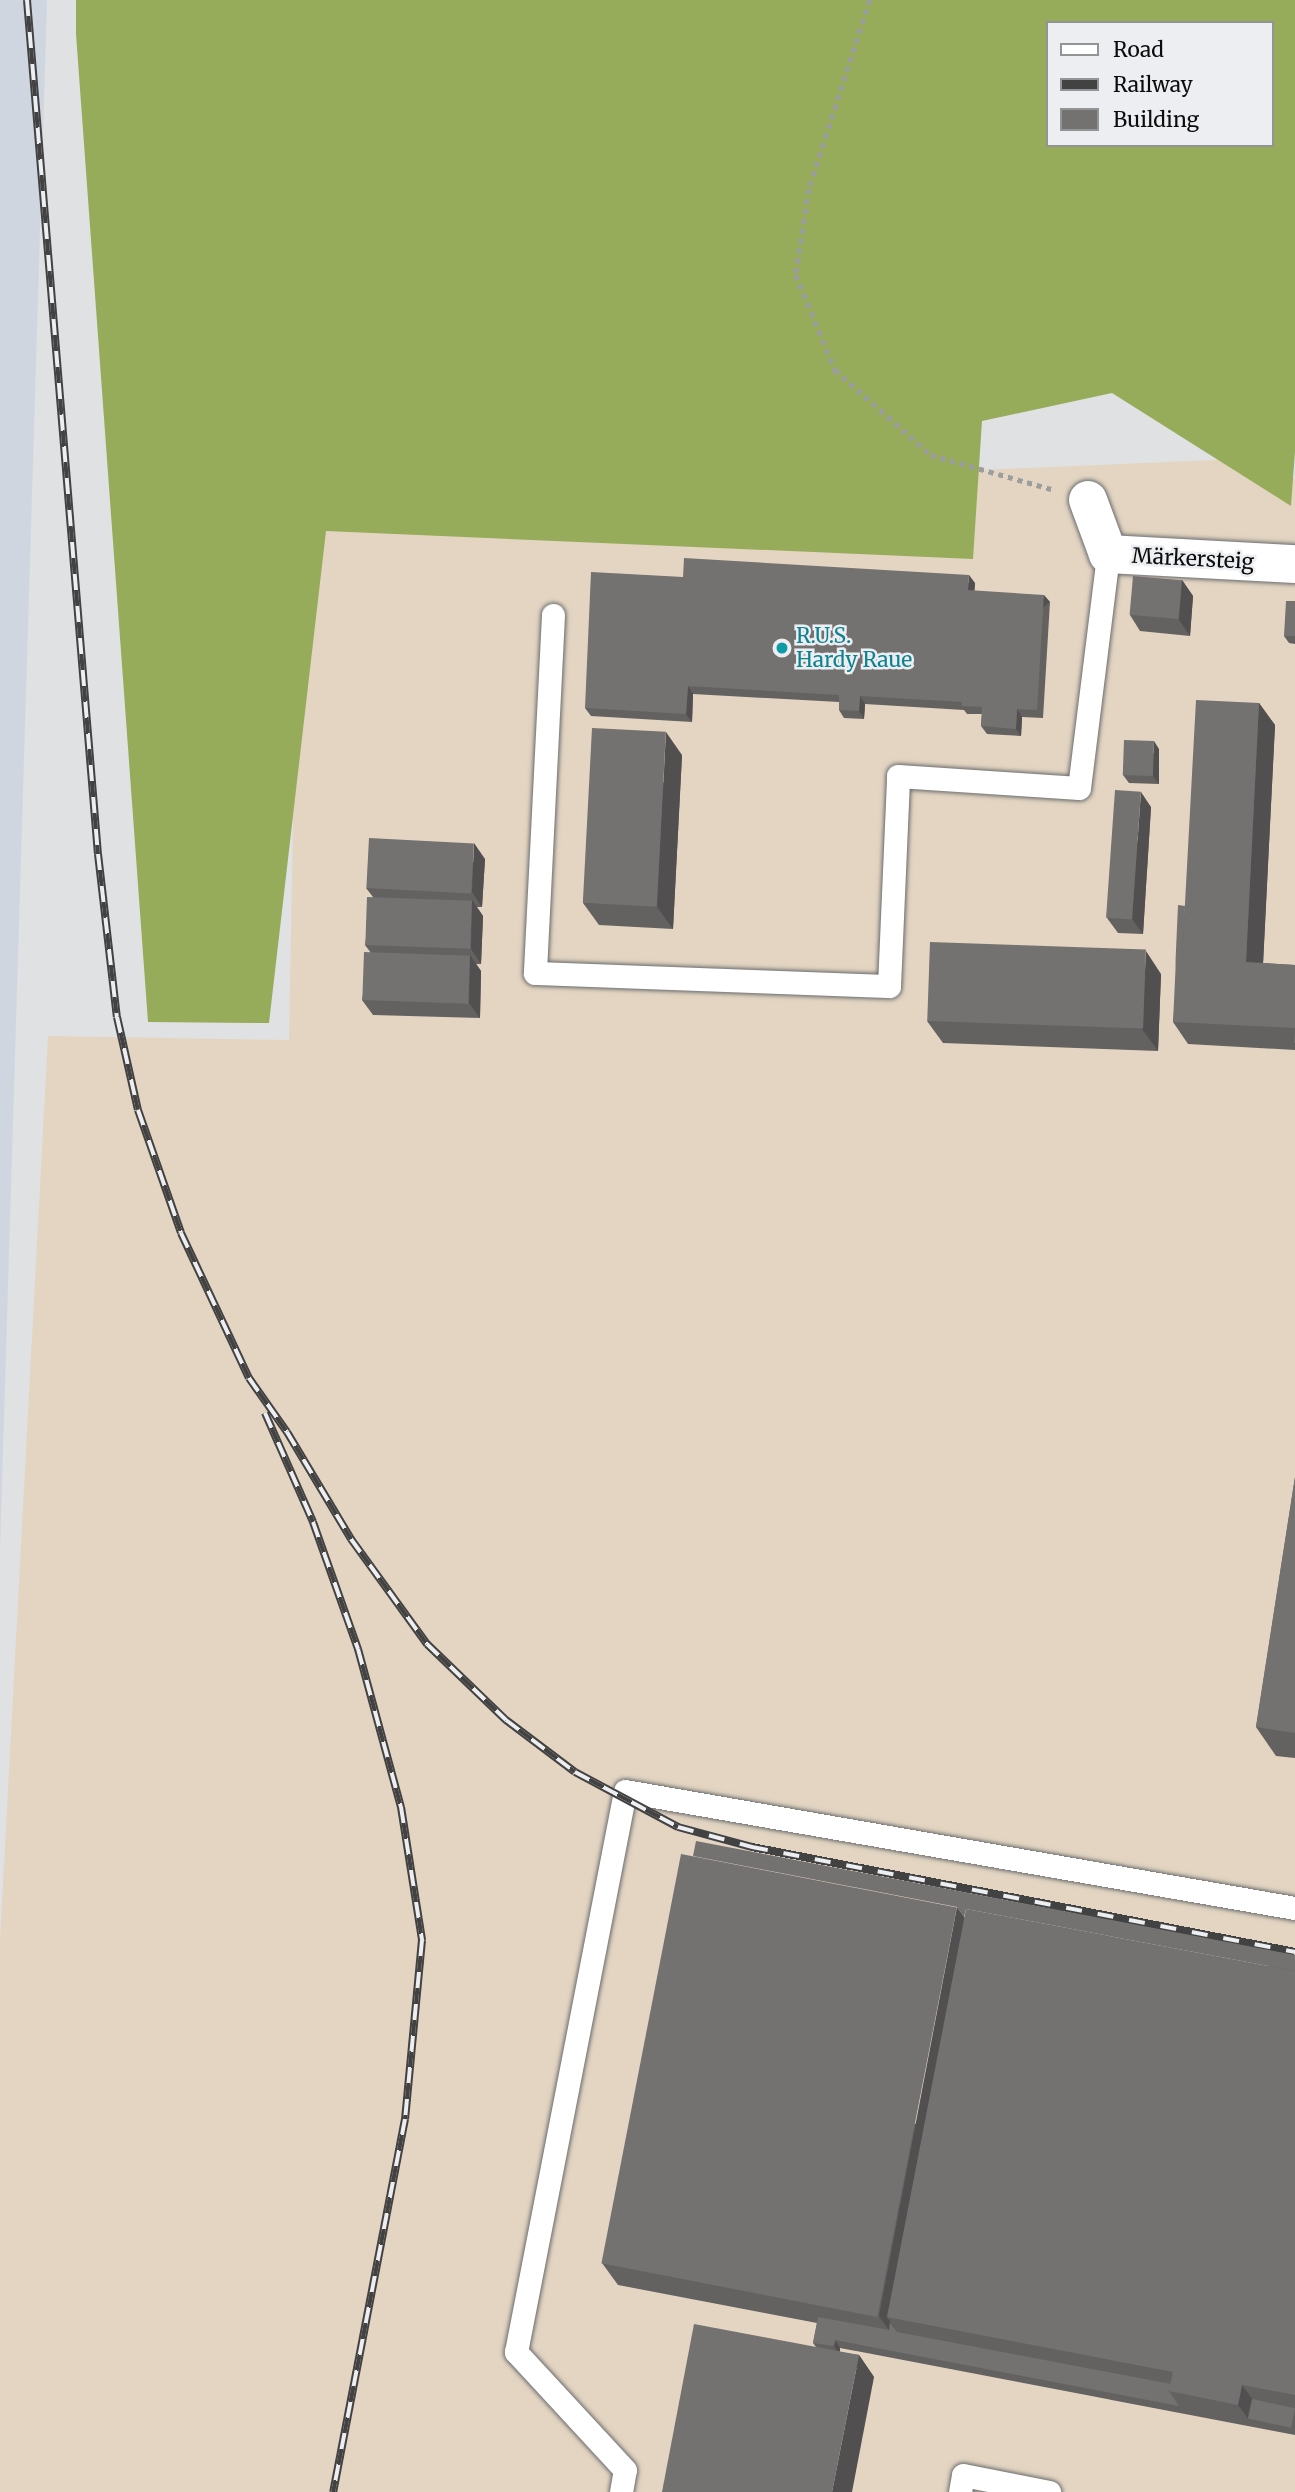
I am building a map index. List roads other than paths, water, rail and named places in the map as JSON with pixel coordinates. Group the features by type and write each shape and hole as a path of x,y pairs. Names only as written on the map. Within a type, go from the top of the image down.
{"street":[{"name":"Märkersteig","path":"1088,500 1108,554 1295,564"}],"lane":[{"path":"553,615 535,973 889,986 898,776 1079,788 1108,554"},
{"path":"621,2492 625,2470 516,2352 625,1791 1295,1908"},
{"path":"960,2492 962,2475 1049,2492"}],"railway":[{"path":"27,0 98,854 117,1017 138,1110 181,1233 249,1378 287,1432 351,1539 427,1644 506,1720 575,1772 678,1827 752,1847 1295,1952"},
{"path":"265,1413 313,1522 358,1649 401,1807 422,1940 405,2119 333,2492"}],"place":[{"name":"R.U.S. Hardy Raue","path":"782,648"}]}
